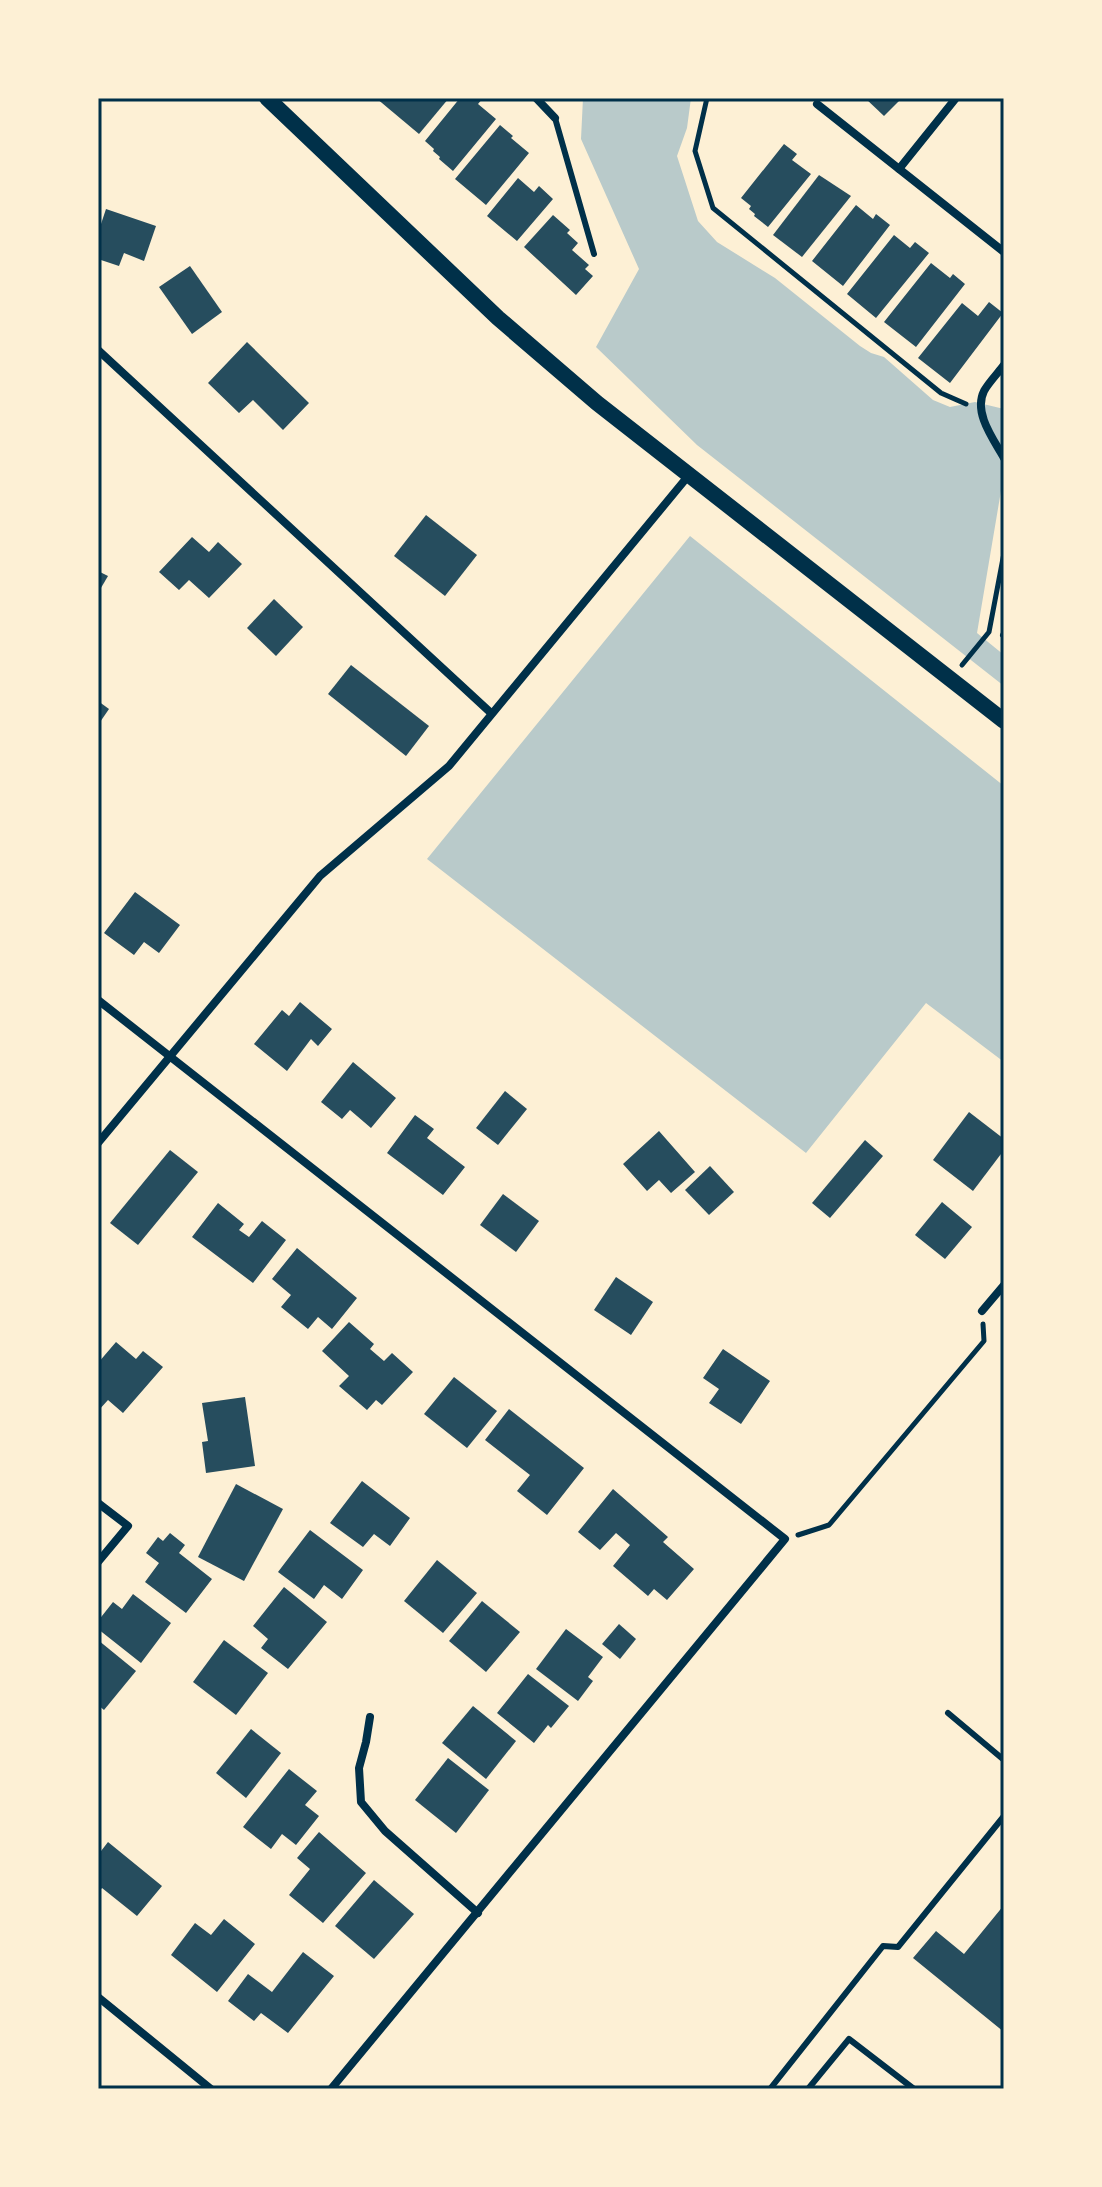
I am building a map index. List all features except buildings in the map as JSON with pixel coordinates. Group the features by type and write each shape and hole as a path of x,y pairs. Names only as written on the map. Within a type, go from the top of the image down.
{"main road":[{"path":"267,98 498,318 597,403 1004,721"}],"street":[{"path":"536,98 555,118"},
{"path":"899,169 956,98"},
{"path":"817,104 1004,252"},
{"path":"98,350 491,713"},
{"path":"1004,365 982,394 981,411 1004,458"},
{"path":"98,1143 320,876 449,766 689,474"},
{"path":"98,1000 785,1539 331,2089"},
{"path":"982,1311 1004,1285"},
{"path":"98,1503 128,1526 98,1562"},
{"path":"370,1717 359,1768 361,1802 385,1831 478,1913"},
{"path":"98,1997 211,2089"}],"lane":[{"path":"555,118 594,254"},
{"path":"948,1713 1004,1760"},
{"path":"770,2089 883,1946 898,1947 1004,1816"},
{"path":"808,2089 849,2039 914,2089"}],"path":[{"path":"707,98 695,151 713,208 941,393 981,411"},
{"path":"951,679 989,632 1004,553"},
{"path":"785,1539 829,1525 984,1341 982,1311"}],"shaded area":[{"path":"583,98 691,98 687,128 677,156 698,221 717,242 775,278 860,346 884,357 933,400 950,407 975,402 1004,409 1004,473 977,633 1004,655 1004,686 697,445 596,347 639,269 581,139"},
{"path":"690,536 1004,786 1004,1062 926,1003 806,1153 427,859"}]}
